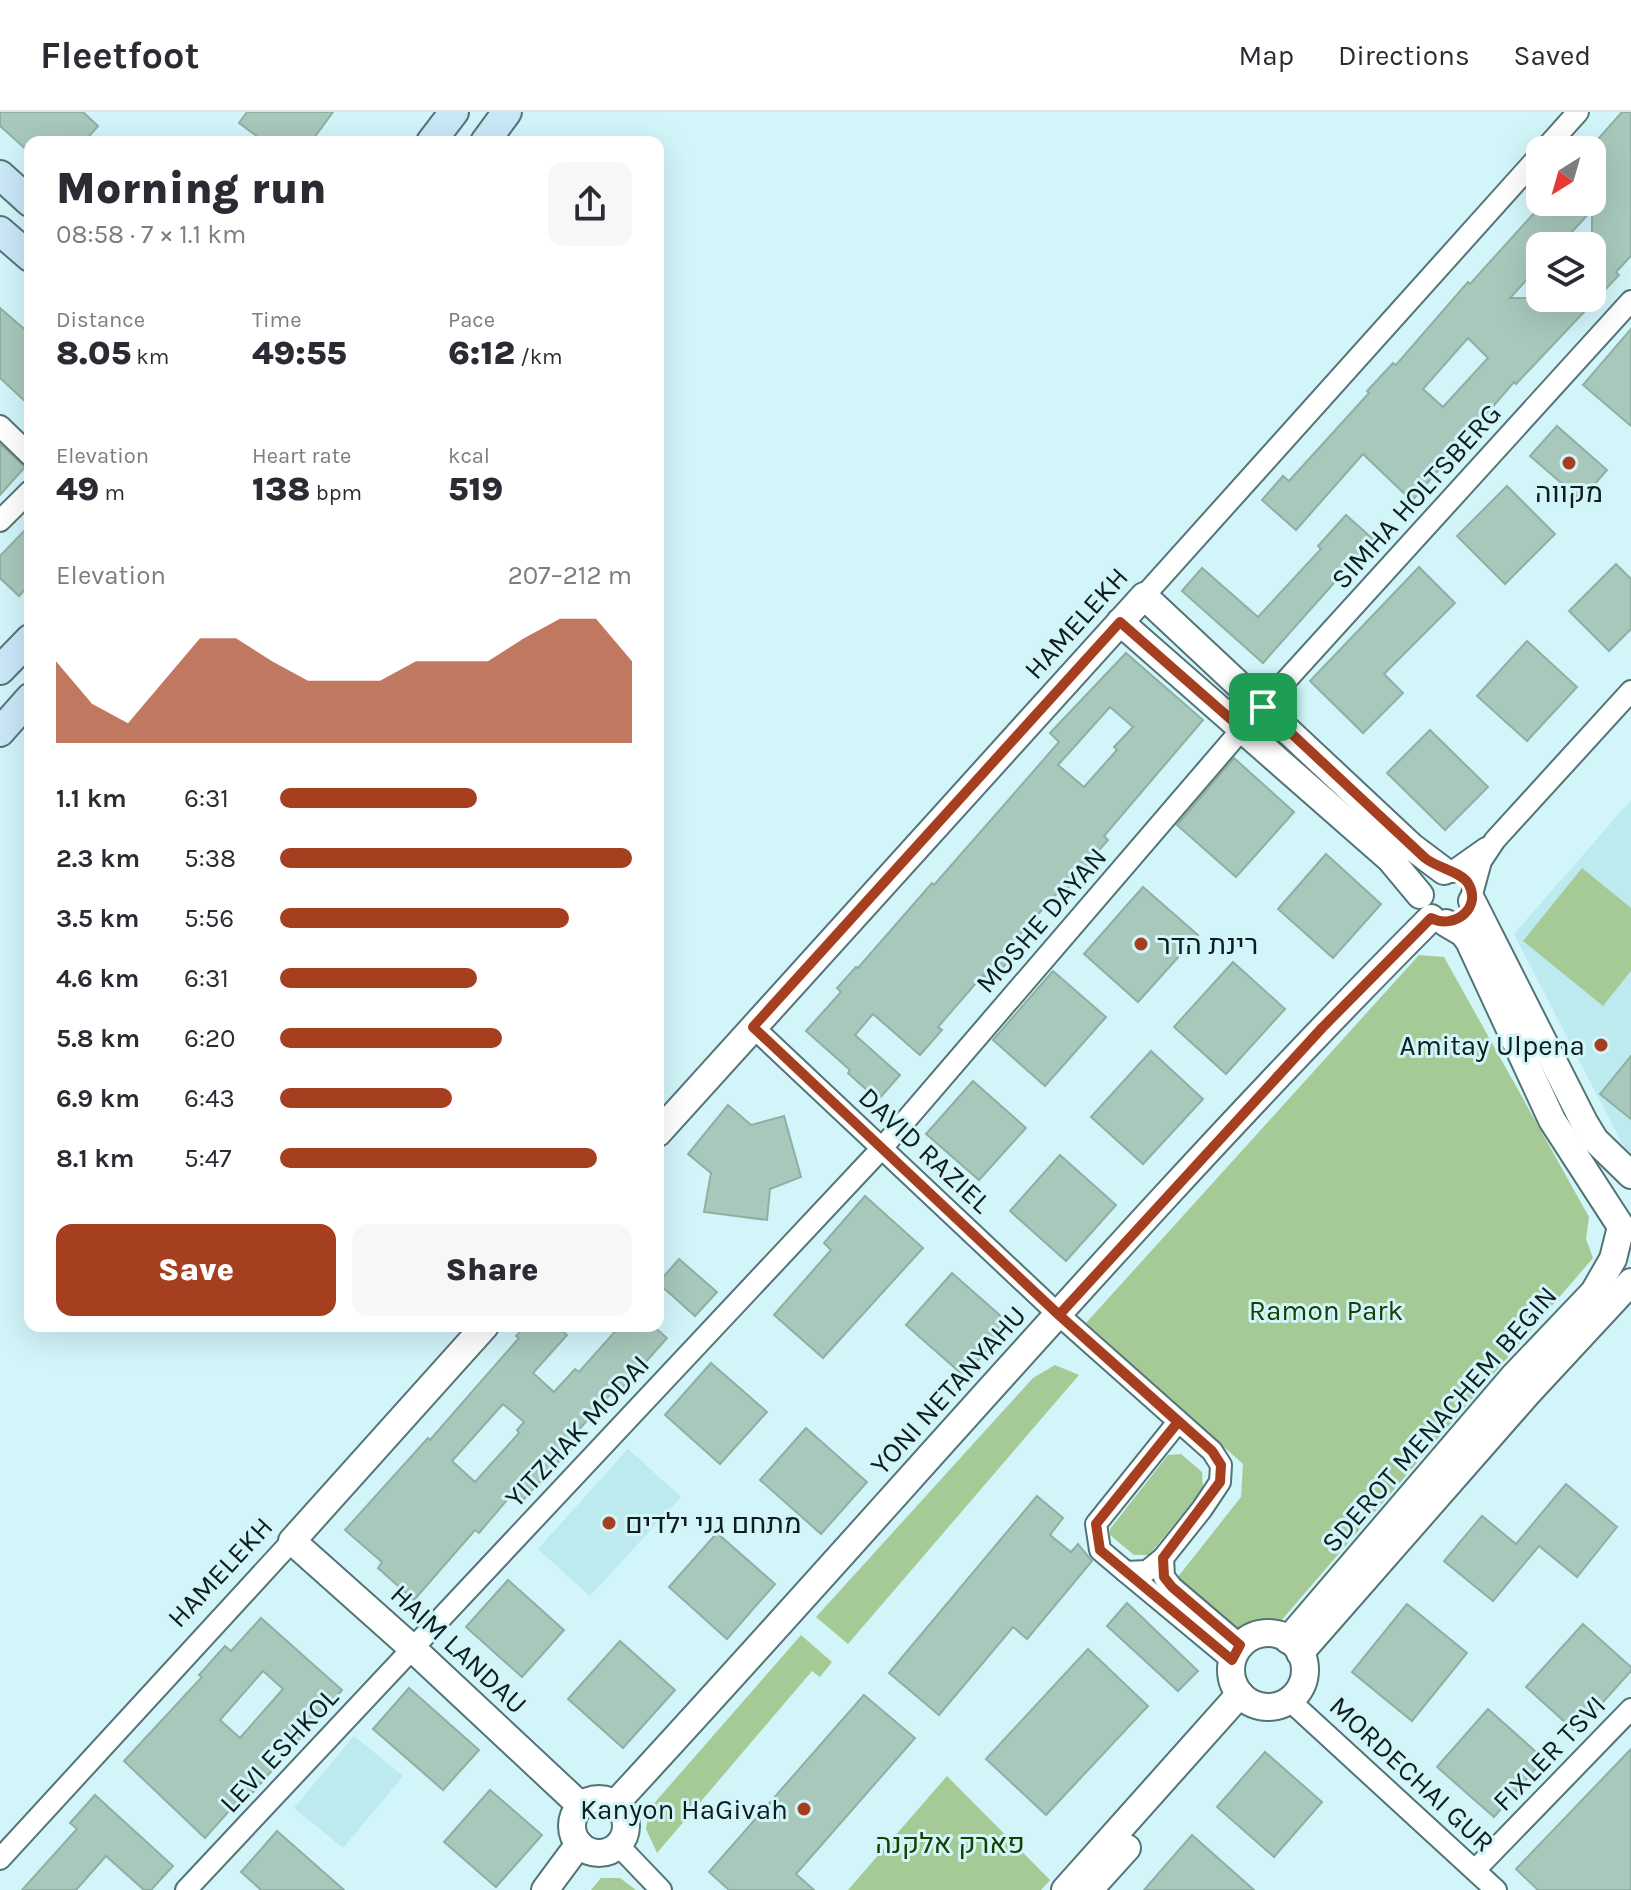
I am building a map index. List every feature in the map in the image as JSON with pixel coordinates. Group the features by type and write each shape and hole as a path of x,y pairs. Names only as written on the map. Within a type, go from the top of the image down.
{"main road":[{"path":"436,136 454,112"},
{"path":"489,136 507,112"},
{"path":"0,175 24,197"},
{"path":"0,231 24,252"},
{"path":"0,670 24,645"},
{"path":"0,732 24,705"}],"street":[{"path":"1557,136 1578,112"},
{"name":"HAMELEKH","path":"664,1126 1526,171"},
{"name":"SIMHA HOLTSBERG","path":"1242,729 1631,301"},
{"path":"0,426 24,449"},
{"path":"0,521 24,497"},
{"path":"1144,596 1412,847 1465,879 1584,1122 1595,1140 1631,1175"},
{"path":"1120,622 1390,859 1432,912 1463,933 1552,1120 1620,1228 1622,1241 1631,1255"},
{"path":"1432,912 1453,922 1465,914 1481,861 1495,840 1631,691"},
{"name":"MOSHE DAYAN","path":"882,1148 1242,729"},
{"path":"1432,912 1426,880 1437,872 1448,871 1495,840"},
{"name":"YONI NETANYAHU","path":"615,1804 792,1614 1059,1315 1432,912"},
{"name":"DAVID RAZIEL","path":"753,1027 1059,1315"},
{"name":"YITZHAK MODAI","path":"412,1648 882,1148"},
{"name":"SDEROT MENACHEM BEGIN","path":"1294,1646 1514,1376 1594,1292 1613,1259 1623,1211 1631,1199"},
{"name":"SDEROT MENACHEM BEGIN","path":"1294,1646 1631,1282"},
{"path":"1059,1315 1212,1451 1221,1465 1220,1482 1163,1558 1147,1571 1126,1572"},
{"name":"HAMELEKH","path":"0,1859 480,1332"},
{"path":"1178,1422 1096,1524 1100,1550 1236,1653"},
{"name":"HAIM LANDAU","path":"292,1541 581,1806"},
{"path":"1163,1558 1164,1577 1236,1653"},
{"path":"1268,1633 1294,1646 1304,1663 1302,1684 1289,1700 1265,1707 1246,1699 1231,1672 1236,1653 1258,1634 1268,1633"},
{"name":"LEVI ESHKOL","path":"186,1890 412,1648"},
{"path":"1065,1890 1246,1699"},
{"path":"1089,1890 1246,1699"},
{"name":"MORDECHAI GUR","path":"1289,1700 1496,1890"},
{"name":"FIXLER TSVI","path":"1475,1870 1631,1709"},
{"path":"598,1799 615,1804 625,1819 626,1828 618,1845 596,1853 579,1844 572,1831 572,1822 581,1806 598,1799"},
{"path":"545,1890 579,1844"},
{"path":"618,1845 661,1890"}],"shaded area":[{"name":"Amitay Ulpena","path":"1631,800 1631,1157 1514,934"},
{"name":"מתחם גני ילדים","path":"628,1449 681,1497 590,1596 538,1549"},
{"path":"354,1736 403,1776 343,1848 294,1808"}],"green space":[{"path":"1582,868 1631,908 1631,971 1603,1006 1523,941"},
{"name":"Ramon Park","path":"1419,955 1444,957 1589,1217 1586,1239 1593,1258 1280,1622 1258,1620 1239,1628 1177,1578 1241,1497 1243,1464 1086,1323"},
{"path":"1055,1365 1079,1375 848,1644 816,1617 1033,1378"},
{"path":"1181,1454 1202,1472 1203,1489 1149,1555 1134,1555 1110,1535 1110,1529 1168,1455"},
{"path":"801,1635 832,1662 820,1677 812,1671 657,1853 646,1829 650,1808"},
{"name":"פארק אלקנה","path":"947,1776 1050,1880 1041,1890 848,1890"},
{"path":"601,1878 620,1878 636,1890 591,1890"}],"building":[{"path":"0,112 83,112 98,126 89,136 24,136 24,148 0,126"},
{"path":"247,112 333,112 315,136 257,136 239,123"},
{"path":"1622,112 1631,112 1631,256 1616,272 1619,275 1606,289 1606,232 1592,232 1592,216 1606,216 1606,136 1601,136"},
{"path":"1531,216 1586,216 1572,232 1526,232 1526,280 1510,298 1526,298 1526,312 1584,312 1516,384 1514,382 1412,501 1363,454 1296,530 1262,500 1283,476 1289,481 1369,393 1367,391 1393,363 1396,365 1468,282 1470,284","holes":["1468,338 1488,358 1443,407 1423,389"]},
{"path":"0,308 24,329 24,400 0,378"},
{"path":"1631,329 1631,426 1583,385"},
{"name":"מקווה","path":"1557,426 1607,470 1581,500 1530,456"},
{"path":"0,444 24,468 0,495"},
{"path":"1507,486 1555,534 1505,584 1457,536"},
{"path":"1346,515 1373,539 1263,663 1182,591 1202,568 1258,617 1321,549 1318,546"},
{"path":"24,531 24,591 19,596 0,578 0,556"},
{"path":"1616,564 1631,579 1631,629 1609,651 1569,611"},
{"path":"1419,567 1455,603 1384,674 1403,693 1363,733 1310,681"},
{"path":"1527,641 1577,687 1527,741 1477,696"},
{"path":"1126,653 1203,720 1104,836 1108,840 1087,866 1062,895 1058,892 1005,951 1012,957 990,982 983,975 938,1027 942,1030 920,1055 873,1014 855,1035 900,1075 878,1100 806,1031 841,992 837,988 932,883 934,885 1059,742 1050,733","holes":["1110,707 1133,727 1084,787 1058,765"]},
{"path":"1430,730 1488,787 1445,830 1387,773"},
{"path":"1234,758 1294,812 1236,877 1177,825"},
{"path":"1326,854 1381,904 1333,958 1278,909"},
{"name":"רינת הדר","path":"1143,887 1198,935 1138,1002 1084,954"},
{"path":"1233,962 1285,1009 1226,1074 1174,1027"},
{"path":"1053,971 1106,1017 1045,1086 993,1040"},
{"path":"1151,1051 1203,1099 1143,1164 1091,1117"},
{"path":"1631,1056 1631,1119 1600,1094"},
{"path":"973,1081 1026,1128 979,1180 926,1134"},
{"path":"728,1105 751,1125 784,1116 801,1177 770,1189 767,1220 704,1212 711,1173 688,1154"},
{"path":"1060,1155 1116,1205 1066,1261 1010,1211"},
{"path":"865,1196 923,1248 823,1358 774,1315 831,1250 824,1243"},
{"path":"679,1259 717,1292 695,1316 664,1288 664,1276"},
{"path":"952,1273 1010,1324 964,1376 906,1325"},
{"path":"520,1332 564,1332 567,1335 533,1373 554,1392 575,1369 579,1372 615,1332 660,1332 667,1338 620,1391 616,1388 575,1434 580,1439 522,1501 513,1493 479,1533 475,1530 414,1600 378,1568 382,1562 345,1530 428,1438 430,1440 519,1338 516,1336","holes":["503,1404 524,1422 517,1430 519,1433 475,1482 452,1461"]},
{"path":"711,1363 767,1412 720,1464 665,1415"},
{"path":"806,1428 867,1482 821,1534 760,1480"},
{"path":"1566,1484 1617,1527 1577,1577 1539,1546 1493,1601 1444,1561 1482,1516 1516,1544"},
{"path":"1037,1496 1063,1518 1050,1535 1071,1552 1078,1544 1092,1561 1027,1639 1013,1627 939,1715 889,1673"},
{"path":"717,1533 775,1584 727,1639 669,1587"},
{"path":"508,1580 564,1630 522,1677 466,1627"},
{"path":"1127,1603 1198,1671 1178,1691 1107,1626"},
{"path":"1407,1604 1467,1653 1412,1721 1352,1672"},
{"path":"261,1618 342,1690 248,1798 244,1794 205,1838 124,1761 202,1677 199,1675 225,1646 231,1651","holes":["263,1671 283,1689 240,1738 220,1720"]},
{"path":"1583,1624 1631,1667 1631,1671 1576,1732 1526,1687"},
{"path":"620,1641 675,1690 623,1748 568,1699"},
{"path":"1088,1649 1148,1706 1046,1815 986,1759"},
{"path":"409,1688 479,1750 443,1790 373,1729"},
{"path":"864,1695 915,1738 796,1874 814,1890 729,1890 709,1872"},
{"path":"1488,1709 1544,1759 1494,1817 1437,1767"},
{"path":"1631,1749 1631,1890 1538,1890 1516,1869"},
{"path":"1265,1752 1322,1802 1274,1857 1217,1807"},
{"path":"490,1790 542,1835 496,1887 444,1842"},
{"path":"95,1795 173,1866 151,1890 144,1890 106,1856 76,1890 22,1890 77,1829 70,1823"},
{"path":"277,1831 344,1890 261,1890 241,1872"},
{"path":"1192,1835 1254,1890 1144,1890"}],"place":[{"name":"מקווה","path":"1569,463"},
{"name":"רינת הדר","path":"1141,944"},
{"name":"Amitay Ulpena","path":"1601,1045"},
{"name":"מתחם גני ילדים","path":"609,1523"},
{"name":"Kanyon HaGivah","path":"804,1809"}],"route":[{"path":"1263,707 1242,729 1120,622 753,1027 1059,1315 1212,1451 1221,1465 1220,1482 1163,1558 1164,1577 1240,1645 1232,1660 1100,1550 1096,1524 1178,1422 1059,1315 1322,1028 1431,918 1438,922 1453,922 1465,914 1472,901 1470,886 1465,879 1459,874 1444,871 1425,858 1263,707"}]}
